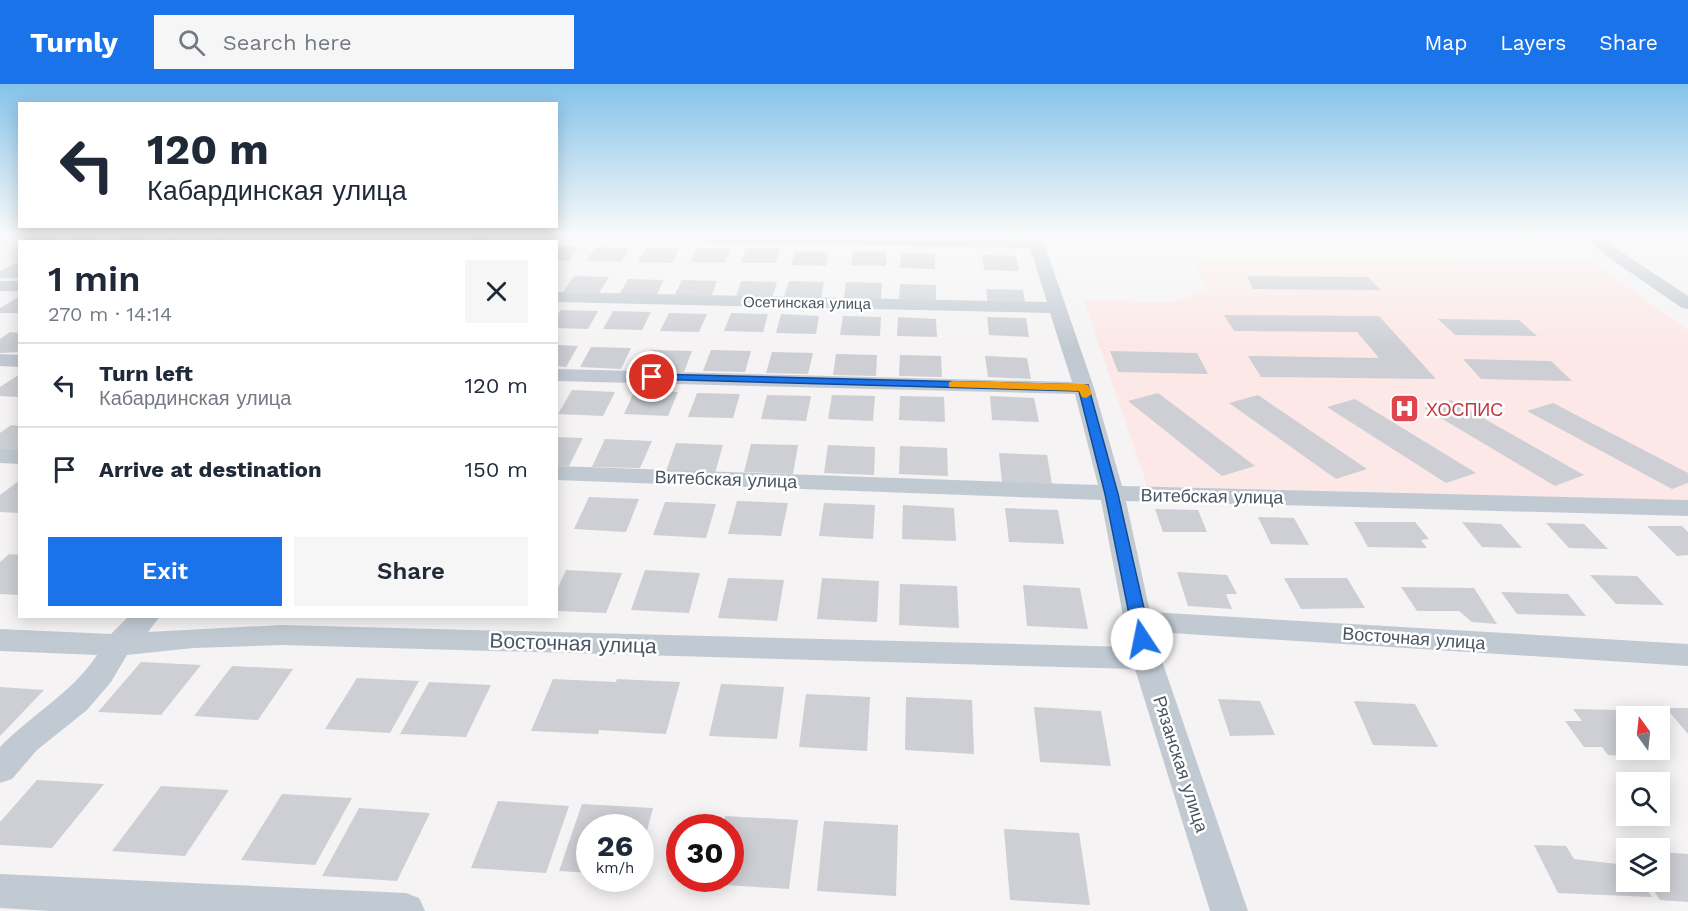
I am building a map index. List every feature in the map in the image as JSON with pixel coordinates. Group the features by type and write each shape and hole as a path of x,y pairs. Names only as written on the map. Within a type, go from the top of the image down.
{"street":[{"name":"Рязанская улица","path":"1047,273 1084,388 1112,494 1146,658 1229,911"},
{"path":"1642,273 1688,304"},
{"path":"0,286 18,286"},
{"name":"Осетинская улица","path":"558,297 1058,308"},
{"path":"0,360 18,361"},
{"path":"558,375 1084,388"},
{"path":"0,456 18,457"},
{"name":"Витебская улица","path":"558,473 1112,494 1688,508"},
{"path":"0,769 26,741 76,701 100,675 118,645 144,618"},
{"name":"Восточная улица","path":"1139,621 1688,655"},
{"name":"Восточная улица","path":"0,640 118,645 193,638 282,635 1146,658"},
{"path":"0,891 406,911"}],"shaded area":[{"name":"ХОСПИС","path":"1200,273 1607,273 1688,330 1688,501 1148,488 1084,300 1174,302 1207,290"}],"building":[{"path":"0,273 18,273 18,278 0,278"},
{"path":"574,276 609,277 599,293 563,292"},
{"path":"1247,276 1368,277 1381,290 1253,289"},
{"path":"628,279 664,280 656,296 619,295"},
{"path":"682,280 717,281 711,297 674,296"},
{"path":"741,281 777,282 772,298 736,297"},
{"path":"789,281 824,282 821,299 784,297"},
{"path":"846,282 882,283 881,300 844,298"},
{"path":"900,284 936,285 936,302 899,301"},
{"path":"986,289 1023,290 1026,307 988,305"},
{"path":"18,297 18,313 0,313 0,308"},
{"path":"561,310 598,311 588,329 558,328 558,314"},
{"path":"613,311 651,312 642,330 603,329"},
{"path":"669,313 707,314 699,332 660,331"},
{"path":"731,313 768,314 763,332 724,331"},
{"path":"781,314 819,316 816,334 776,333"},
{"path":"1224,315 1379,316 1436,379 1261,377 1248,356 1379,358 1357,332 1234,331"},
{"path":"843,316 881,317 880,336 840,335"},
{"path":"898,317 936,319 937,337 897,336"},
{"path":"987,317 1026,318 1029,337 989,335"},
{"path":"1438,319 1519,320 1537,336 1455,335"},
{"path":"10,332 18,333 18,352 0,353 0,339"},
{"path":"558,345 578,346 566,367 558,366"},
{"path":"591,347 631,348 621,369 580,367"},
{"path":"652,350 692,351 684,372 642,371"},
{"path":"711,350 751,351 745,372 703,371"},
{"path":"1110,351 1197,353 1208,374 1118,372"},
{"path":"772,352 813,353 808,374 766,373"},
{"path":"836,354 877,355 876,376 833,375"},
{"path":"900,355 941,356 942,377 899,376"},
{"path":"985,356 1027,358 1031,379 988,377"},
{"path":"1463,359 1551,361 1572,381 1481,379"},
{"path":"18,375 18,397 0,396 0,387"},
{"path":"572,390 615,392 603,416 558,414"},
{"path":"635,390 678,392 668,416 624,414"},
{"path":"697,393 740,394 733,418 688,417"},
{"path":"1158,393 1255,466 1222,476 1128,401"},
{"path":"767,395 811,396 806,421 761,419"},
{"path":"832,395 875,396 873,421 828,419"},
{"path":"1258,395 1367,469 1336,479 1229,403"},
{"path":"900,396 944,397 945,422 899,420"},
{"path":"990,396 1034,398 1039,422 992,420"},
{"path":"1355,399 1476,473 1446,483 1327,407"},
{"path":"1451,400 1584,475 1555,486 1424,408"},
{"path":"1553,403 1688,473 1688,483 1672,489 1527,411"},
{"path":"11,425 18,426 18,454 0,453 0,433"},
{"path":"558,437 583,438 569,466 558,466"},
{"path":"605,439 652,441 640,468 592,467"},
{"path":"676,443 723,445 715,473 666,471"},
{"path":"751,444 798,445 793,474 744,472"},
{"path":"828,445 875,447 874,475 824,473"},
{"path":"900,446 947,448 948,476 899,474"},
{"path":"999,453 1047,455 1052,484 1002,482"},
{"path":"18,482 18,513 0,512 0,495"},
{"path":"589,497 639,499 626,532 574,529"},
{"path":"737,501 788,503 781,536 728,534"},
{"path":"665,502 716,504 706,538 653,535"},
{"path":"824,503 875,505 873,539 819,536"},
{"path":"903,505 954,508 956,541 902,539"},
{"path":"1005,508 1058,510 1064,544 1009,542"},
{"path":"1155,509 1198,510 1207,532 1163,532"},
{"path":"1258,517 1294,518 1309,545 1271,544"},
{"path":"1354,522 1415,522 1429,539 1421,540 1427,548 1368,547"},
{"path":"1462,522 1501,524 1522,548 1482,547"},
{"path":"1546,523 1584,524 1608,549 1569,548"},
{"path":"1647,526 1682,526 1688,532 1688,555 1677,556"},
{"path":"9,554 18,555 18,595 0,594 0,562"},
{"path":"566,570 622,573 606,613 558,611 558,588"},
{"path":"645,570 700,573 689,613 631,610"},
{"path":"1177,572 1227,575 1237,594 1226,594 1232,609 1188,606"},
{"path":"1590,575 1637,576 1664,605 1616,604"},
{"path":"728,578 784,580 777,621 718,618"},
{"path":"822,578 879,581 877,622 817,619"},
{"path":"1284,578 1347,578 1365,608 1301,609"},
{"path":"900,584 957,586 959,628 899,625"},
{"path":"1023,585 1080,588 1088,629 1027,626"},
{"path":"1401,587 1474,588 1497,624 1472,622 1459,611 1417,611"},
{"path":"1501,592 1568,594 1586,616 1517,614"},
{"path":"141,662 201,665 161,715 98,712"},
{"path":"232,666 293,669 258,720 194,716"},
{"path":"357,678 419,681 390,733 325,729"},
{"path":"553,679 680,682 666,734 599,730 598,734 531,731"},
{"path":"429,682 491,685 466,737 400,734"},
{"path":"721,684 784,687 777,739 709,736"},
{"path":"0,687 44,690 0,736"},
{"path":"806,694 870,697 867,751 799,747"},
{"path":"906,697 972,700 974,754 905,750"},
{"path":"1218,699 1260,701 1275,735 1230,736"},
{"path":"1354,701 1415,704 1438,747 1373,745"},
{"path":"1034,707 1101,711 1111,766 1040,762"},
{"path":"1670,708 1688,708 1688,734 1670,713"},
{"path":"1573,709 1616,710 1616,756 1608,755 1602,747 1584,747 1565,721 1582,721"},
{"path":"37,780 104,784 52,848 0,845 0,822"},
{"path":"161,786 229,790 185,856 112,851"},
{"path":"282,794 352,798 315,865 241,860"},
{"path":"498,801 569,806 546,873 471,868"},
{"path":"582,804 653,808 651,814 579,814"},
{"path":"359,808 430,813 397,881 322,876"},
{"path":"744,817 798,820 789,889 744,886"},
{"path":"576,821 576,872 559,871"},
{"path":"824,821 898,825 896,896 817,891"},
{"path":"1004,829 1079,833 1090,905 1010,900"},
{"path":"1534,845 1566,846 1574,859 1616,864 1616,892 1648,892 1652,897 1558,893"},
{"path":"1670,853 1688,854 1688,902 1660,900 1655,892 1670,892"}],"slow traffic":[{"path":"953,384 1084,388 1086,394"}],"place":[{"name":"ХОСПИС","path":"1405,409"}],"route":[{"path":"652,377 1084,388 1112,494 1142,639"}]}
